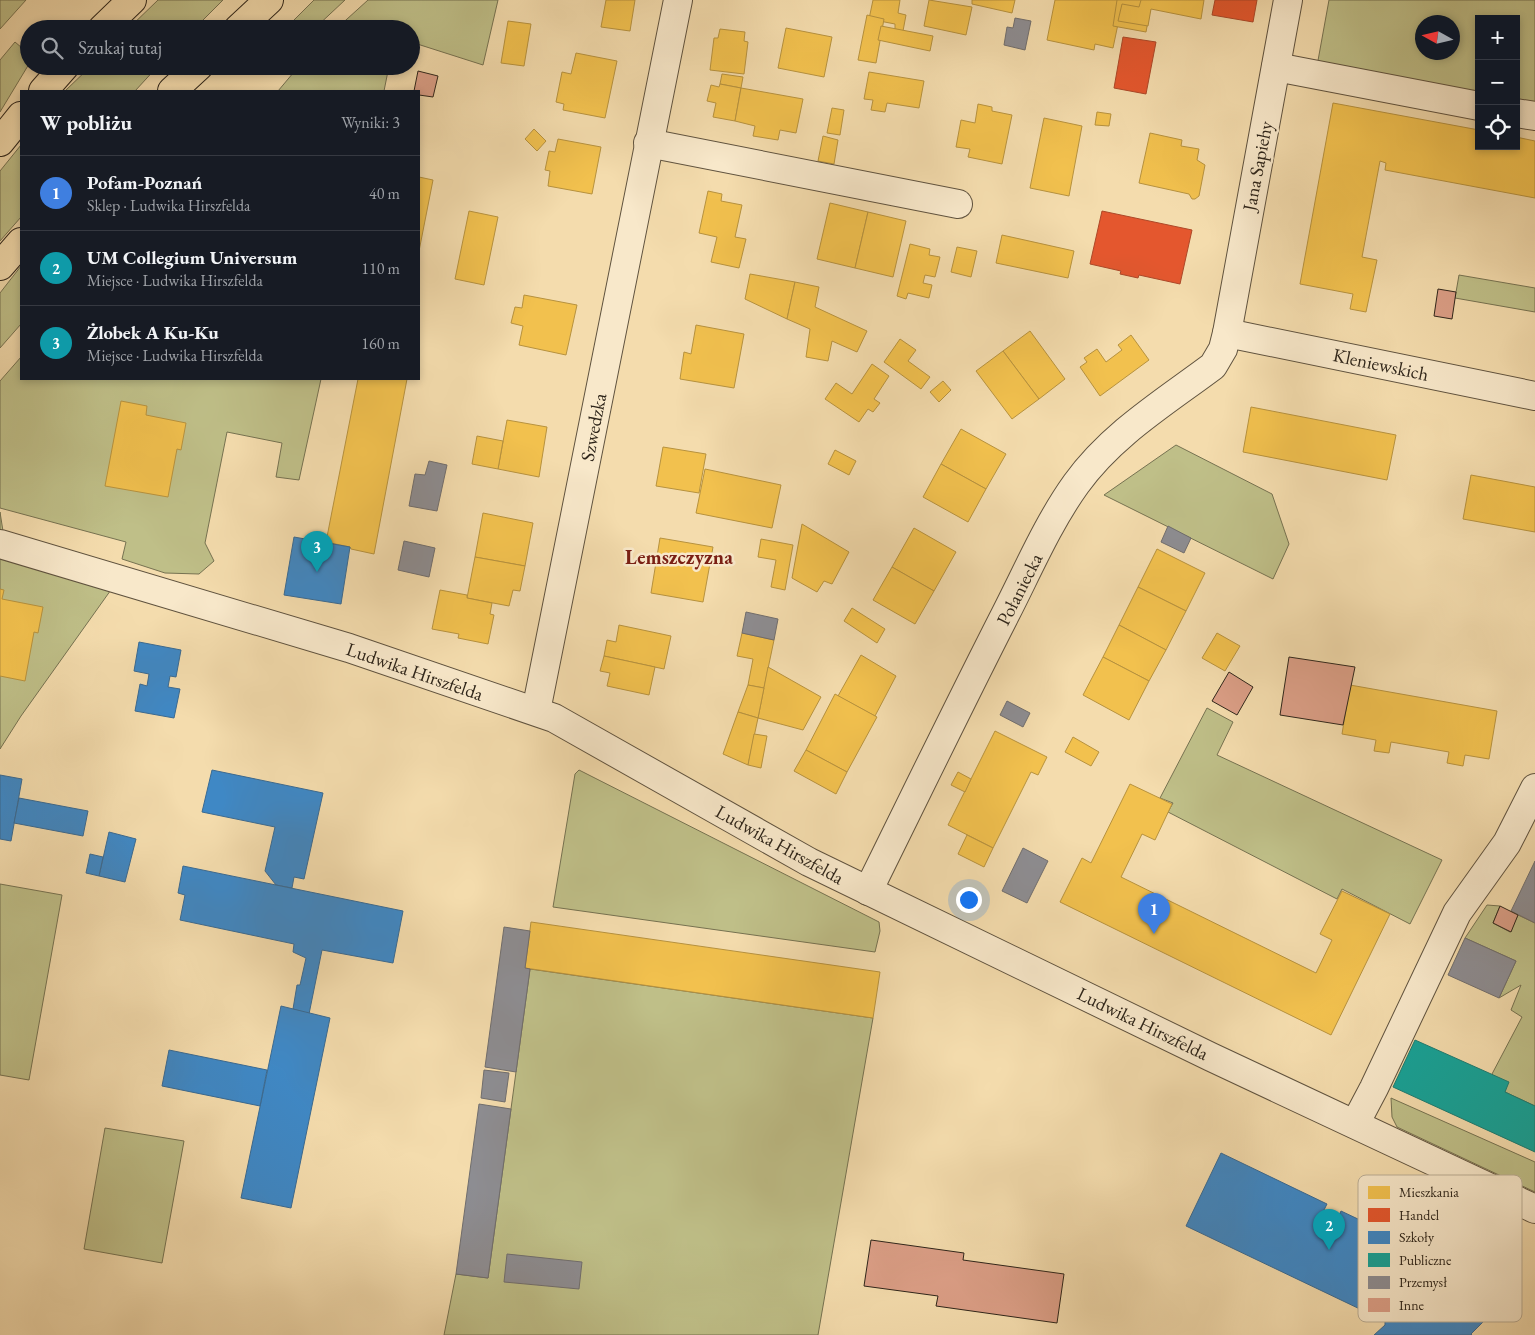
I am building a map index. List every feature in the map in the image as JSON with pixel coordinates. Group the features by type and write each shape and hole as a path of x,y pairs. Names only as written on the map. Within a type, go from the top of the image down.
{"main road":[{"path":"111,20 132,0"},
{"path":"248,20 269,0"},
{"path":"44,90 57,75"},
{"path":"173,90 189,75"},
{"path":"0,142 20,117"},
{"path":"0,266 20,243"}],"street":[{"name":"Szwedzka","path":"536,711 678,0"},
{"name":"Jana Sapiehy","path":"1227,333 1288,0"},
{"path":"1276,67 1475,105"},
{"path":"1520,114 1535,116"},
{"path":"648,143 958,204"},
{"name":"Kleniewskich","path":"1227,333 1535,396"},
{"name":"Połaniecka","path":"868,891 944,734 1055,519 1077,484 1112,444 1132,426 1213,366 1223,348 1227,333"},
{"name":"Ludwika Hirszfelda","path":"0,544 349,648 554,718 809,862 1211,1057 1463,1175"},
{"path":"1356,1124 1457,913 1507,843 1535,788"},
{"name":"Ludwika Hirszfelda","path":"1522,1203 1535,1209"}],"green space":[{"path":"0,0 26,0 0,29"},
{"path":"158,0 223,0 203,20 137,20"},
{"path":"314,0 345,0 324,20 294,20"},
{"path":"368,0 498,0 483,65 420,45 420,20 346,20"},
{"path":"1329,0 1535,0 1535,106 1520,103 1520,15 1475,15 1475,95 1317,66"},
{"path":"15,42 20,46 20,75 22,75 0,112 0,60"},
{"path":"82,75 150,75 136,90 66,90"},
{"path":"291,75 387,75 384,90 279,90"},
{"path":"20,146 20,218 0,241 0,171"},
{"path":"20,267 20,325 0,348 0,293"},
{"path":"1459,275 1535,288 1535,312 1455,298"},
{"path":"20,358 20,380 321,380 299,480 276,477 282,443 227,432 205,543 214,561 199,574 165,573 122,559 126,542 0,508 0,381"},
{"path":"1176,445 1272,494 1289,544 1273,579 1104,495"},
{"path":"0,512 5,544 118,580 21,716 0,749"},
{"path":"1207,708 1233,722 1217,755 1442,860 1410,924 1342,889 1337,899 1168,812 1173,803 1160,798"},
{"path":"579,770 879,922 880,931 875,952 553,907 575,774"},
{"path":"0,884 62,895 29,1080 0,1075"},
{"path":"1487,905 1500,906 1493,923 1510,932 1518,915 1535,923 1535,1106 1505,1092 1492,1074 1522,1017 1511,1010 1521,985 1499,998 1516,961 1465,938"},
{"path":"530,969 873,1018 818,1335 444,1335 456,1274 488,1278"},
{"path":"1391,1098 1535,1162 1535,1192 1522,1186 1522,1175 1499,1175 1397,1127 1392,1117"},
{"path":"105,1128 184,1141 162,1263 84,1249"}],"building: Mieszkania":[{"path":"606,0 635,0 630,31 601,27"},
{"path":"873,0 900,0 898,13 906,15 903,31 895,29 895,24 869,19"},
{"path":"929,0 972,7 966,35 924,26"},
{"path":"972,0 1015,0 1012,13 972,4"},
{"path":"1055,0 1123,0 1113,48 1095,44 1094,50 1047,40"},
{"path":"1117,0 1152,0 1146,32 1113,26"},
{"path":"1141,0 1204,0 1201,19 1151,9 1148,26 1118,21 1122,4 1139,7"},
{"path":"867,15 884,19 876,63 858,60"},
{"path":"508,21 531,24 524,66 501,63"},
{"path":"881,26 933,36 930,51 878,40"},
{"path":"786,28 832,37 824,77 778,68"},
{"path":"720,29 745,32 744,41 748,42 744,74 710,70 714,38 718,38"},
{"path":"576,53 617,61 605,118 563,110 564,104 556,102 562,72 571,74"},
{"path":"869,72 924,81 919,108 887,103 885,112 871,110 873,100 864,99"},
{"path":"722,74 743,77 741,88 720,84"},
{"path":"720,84 741,88 735,121 713,117 716,103 707,101 711,85 719,87"},
{"path":"741,88 803,99 796,133 780,130 778,140 753,136 755,126 735,121"},
{"path":"1333,103 1475,129 1475,150 1520,150 1520,138 1535,141 1535,198 1385,170 1386,163 1380,161 1362,257 1377,260 1366,312 1350,309 1353,294 1300,284"},
{"path":"978,104 992,107 992,111 1012,115 1002,164 968,157 970,149 956,147 961,120 975,123"},
{"path":"832,108 844,110 840,135 827,133"},
{"path":"1097,112 1111,114 1109,126 1095,125"},
{"path":"1044,118 1082,126 1069,196 1030,188"},
{"path":"534,129 546,141 537,151 525,139"},
{"path":"1150,133 1182,140 1181,146 1199,149 1197,160 1205,165 1199,196 1195,199 1192,199 1189,194 1139,183"},
{"path":"823,136 838,140 834,164 818,161"},
{"path":"558,139 601,147 592,194 548,186 550,171 545,170 549,151 555,152"},
{"path":"420,177 433,180 420,246"},
{"path":"708,191 722,194 721,201 742,205 735,237 746,239 739,268 711,262 717,237 699,233"},
{"path":"830,203 868,212 855,268 817,259"},
{"path":"469,211 498,217 484,285 455,279"},
{"path":"868,212 906,221 893,277 855,268"},
{"path":"1002,235 1074,251 1068,278 996,263"},
{"path":"910,244 930,249 929,255 940,257 935,277 925,275 923,283 932,285 929,298 908,293 906,299 897,296"},
{"path":"957,247 977,251 971,277 951,272"},
{"path":"750,274 795,282 787,319 745,299"},
{"path":"795,282 819,287 815,307 867,331 857,352 832,341 828,361 806,357 810,329 787,319"},
{"path":"524,295 577,305 566,355 519,345 523,326 511,323 515,307 522,308"},
{"path":"696,325 744,334 734,388 680,379 684,352 691,354"},
{"path":"1030,331 1065,379 1039,399 1003,351"},
{"path":"1131,335 1149,360 1100,396 1080,367 1087,362 1084,358 1097,349 1106,362 1122,350 1118,345"},
{"path":"900,339 916,350 908,361 930,377 921,389 884,362"},
{"path":"1003,351 1039,399 1012,419 976,371"},
{"path":"872,364 889,376 874,399 880,403 873,412 868,409 859,422 825,399 836,383 852,394"},
{"path":"358,380 407,380 374,554 326,542"},
{"path":"943,381 951,390 939,402 930,392"},
{"path":"121,401 147,406 146,415 186,423 181,450 177,449 168,497 105,486"},
{"path":"1251,407 1396,435 1387,480 1243,452"},
{"path":"507,420 547,427 539,477 498,469"},
{"path":"961,429 1006,454 986,489 941,464"},
{"path":"477,436 503,441 498,469 472,464"},
{"path":"663,447 706,454 699,493 656,486"},
{"path":"835,450 856,461 849,475 828,464"},
{"path":"941,464 986,489 968,522 923,497"},
{"path":"705,469 781,485 772,528 696,513"},
{"path":"1471,475 1535,487 1535,532 1463,519"},
{"path":"483,513 533,523 525,566 475,557"},
{"path":"802,524 849,552 832,584 824,581 817,592 792,578"},
{"path":"914,528 956,552 934,591 892,567"},
{"path":"660,538 713,547 703,602 651,593"},
{"path":"761,539 793,545 785,590 771,587 776,560 758,557"},
{"path":"1157,549 1205,573 1186,611 1138,587"},
{"path":"475,557 525,566 520,591 513,590 509,606 467,598"},
{"path":"892,567 934,591 915,624 873,600"},
{"path":"1138,587 1186,611 1166,650 1119,625"},
{"path":"0,589 4,590 2,599 43,607 38,633 34,632 25,681 0,676"},
{"path":"440,590 467,595 467,598 492,603 490,614 494,615 488,644 458,638 459,634 432,629"},
{"path":"852,608 885,629 877,643 844,621"},
{"path":"619,625 671,636 664,669 604,656 607,640 616,642"},
{"path":"1119,625 1166,650 1149,681 1103,657"},
{"path":"742,633 774,640 764,688 748,685 753,659 737,656"},
{"path":"1217,633 1240,646 1225,671 1202,658"},
{"path":"861,655 896,676 875,716 838,696"},
{"path":"604,656 655,667 649,695 607,686 610,673 600,671"},
{"path":"1103,657 1149,681 1129,720 1083,695"},
{"path":"768,667 821,697 803,730 758,718"},
{"path":"748,685 764,688 758,718 738,712"},
{"path":"1350,685 1497,711 1489,759 1465,755 1463,766 1447,763 1449,752 1391,742 1389,753 1374,751 1376,740 1342,734"},
{"path":"835,694 877,717 847,772 806,750"},
{"path":"738,712 758,718 748,765 723,754"},
{"path":"995,731 1047,757 1038,775 1031,772 993,848 948,825"},
{"path":"754,734 767,736 761,768 748,765"},
{"path":"1073,737 1099,752 1091,766 1065,752"},
{"path":"806,750 847,772 836,794 794,771"},
{"path":"958,772 971,779 965,792 951,785"},
{"path":"1130,784 1172,804 1155,840 1142,834 1121,877 1316,973 1332,940 1320,934 1342,891 1390,914 1331,1035 1060,902 1082,858 1091,863"},
{"path":"967,835 993,848 984,867 958,854"},
{"path":"531,922 880,972 873,1018 525,968"}],"building: Handel":[{"path":"1215,0 1257,0 1253,22 1212,15"},
{"path":"1123,37 1156,42 1146,94 1114,88"},
{"path":"1102,211 1192,230 1180,284 1139,275 1138,278 1120,274 1121,271 1090,264"}],"building: Szkoły":[{"path":"294,537 350,547 341,604 284,595"},
{"path":"139,642 181,650 176,677 170,676 168,687 180,689 174,718 135,711 140,684 147,686 149,674 134,671"},
{"path":"212,770 323,793 304,879 294,877 292,888 276,885 265,871 275,827 202,812"},
{"path":"0,775 22,779 11,841 0,839"},
{"path":"19,798 88,811 83,836 14,823"},
{"path":"109,832 136,839 125,882 99,876"},
{"path":"90,854 103,857 99,876 86,873"},
{"path":"183,866 403,911 393,963 322,950 309,1014 293,1009 297,985 300,985 306,958 293,952 294,944 180,920 185,895 178,893"},
{"path":"281,1006 330,1018 291,1208 241,1198"},
{"path":"169,1050 267,1070 260,1106 162,1086"},
{"path":"1221,1153 1327,1204 1322,1214 1337,1220 1341,1211 1358,1219 1358,1308 1186,1226"},
{"path":"1385,1322 1483,1322 1472,1335 1374,1335 1385,1325"}],"building: Publiczne":[{"path":"1415,1040 1509,1082 1505,1092 1535,1106 1535,1152 1393,1087"}],"building: Przemysł":[{"path":"1015,18 1031,21 1025,50 1004,45 1007,27 1013,28"},
{"path":"429,461 447,465 437,511 409,506 415,474 425,475"},
{"path":"1168,526 1191,538 1184,553 1161,542"},
{"path":"404,541 435,548 429,577 398,570"},
{"path":"746,612 778,619 774,640 742,633"},
{"path":"1007,701 1030,713 1023,727 1000,715"},
{"path":"1023,848 1048,861 1027,903 1002,891"},
{"path":"1535,861 1535,923 1511,911"},
{"path":"504,927 530,931 525,968 530,969 516,1072 485,1067"},
{"path":"1465,938 1516,961 1499,998 1448,975"},
{"path":"484,1070 509,1073 505,1102 481,1098"},
{"path":"479,1104 511,1109 488,1278 456,1274"},
{"path":"507,1254 582,1262 579,1289 504,1282"}],"building: Inne":[{"path":"420,72 438,76 433,97 420,95 420,90 414,90 417,75 420,75"},
{"path":"1438,289 1456,292 1452,319 1434,316"},
{"path":"1289,657 1355,667 1343,725 1280,715"},
{"path":"1229,672 1253,687 1237,715 1212,701"},
{"path":"1500,906 1518,915 1511,932 1493,923"},
{"path":"871,1240 964,1253 963,1260 1064,1274 1057,1323 936,1306 938,1296 864,1286"}],"place":[{"name":"Żlobek A Ku-Ku","path":"317,572"},
{"name":"Pofam-Poznań","path":"1154,934"},
{"name":"UM Collegium Universum","path":"1329,1250"}],"district":[{"name":"Lemszczyzna","path":"679,557"}]}
